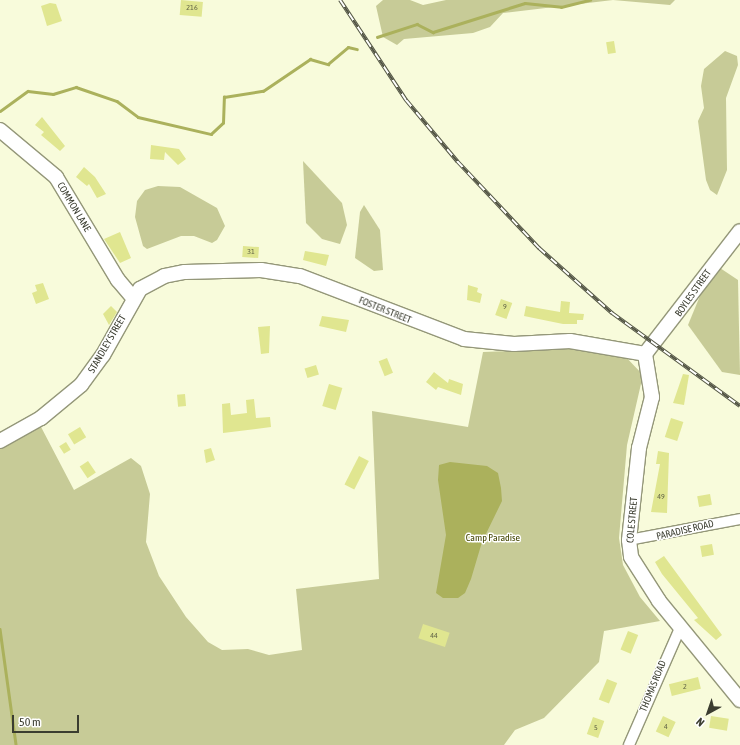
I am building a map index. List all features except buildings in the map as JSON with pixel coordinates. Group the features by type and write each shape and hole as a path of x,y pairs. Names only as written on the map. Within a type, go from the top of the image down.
{"street":[{"name":"COMMON LANE","path":"0,130 56,177 133,298"},
{"name":"BOYLES STREET","path":"645,354 740,231"},
{"name":"FOSTER STREET","path":"133,298 140,289 164,276 261,270 319,283 464,339 507,344 570,341 645,354"},
{"name":"STANDLEY STREET","path":"0,441 41,418 81,385 103,356 133,298"},
{"name":"COLE STREET","path":"645,354 652,397 639,448 629,540 634,563 680,628 740,700"},
{"name":"PARADISE ROAD","path":"629,540 740,519"},
{"name":"THOMAS ROAD","path":"629,745 680,628"}],"green space":[{"path":"383,0 410,0 423,5 446,0 613,0 503,13 490,27 473,33 404,39 397,45 383,37 376,6"},
{"path":"613,0 675,0 670,5"},
{"path":"725,51 737,56 738,65 726,98 727,170 717,195 710,190 706,180 698,121 704,108 701,86 704,69"},
{"path":"303,161 342,203 347,225 340,244 322,239 306,223"},
{"path":"158,186 180,187 217,208 225,226 217,240 212,243 194,236 181,236 147,249 143,246 135,217 137,201 145,190"},
{"path":"364,205 380,230 383,270 374,271 355,258 360,212"},
{"path":"720,268 738,280 740,375 722,372 688,325 702,291"},
{"name":"Camp Paradise","path":"587,348 623,354 643,375 627,445 619,538 623,565 640,597 660,621 604,631 599,662 544,718 515,730 504,745 0,745 0,446 40,425 74,490 131,458 141,466 150,494 146,542 159,576 186,617 208,642 222,650 248,649 269,655 302,650 296,589 379,579 372,411 468,427 483,352"}],"shaded area":[{"path":"450,462 487,466 498,473 502,501 482,542 471,579 465,593 458,598 443,598 436,593 446,535 438,480 439,465"}],"waterway":[{"path":"377,37 417,24 433,32 525,3 561,7 590,0"},
{"path":"0,111 28,91 53,94 76,87 117,101 138,117 211,134 223,123 224,97 263,91 310,59 328,64 348,47 357,49"},
{"path":"0,629 16,745"}],"railway":[{"path":"340,0 406,100 457,161 539,248 612,313 740,406"}]}
